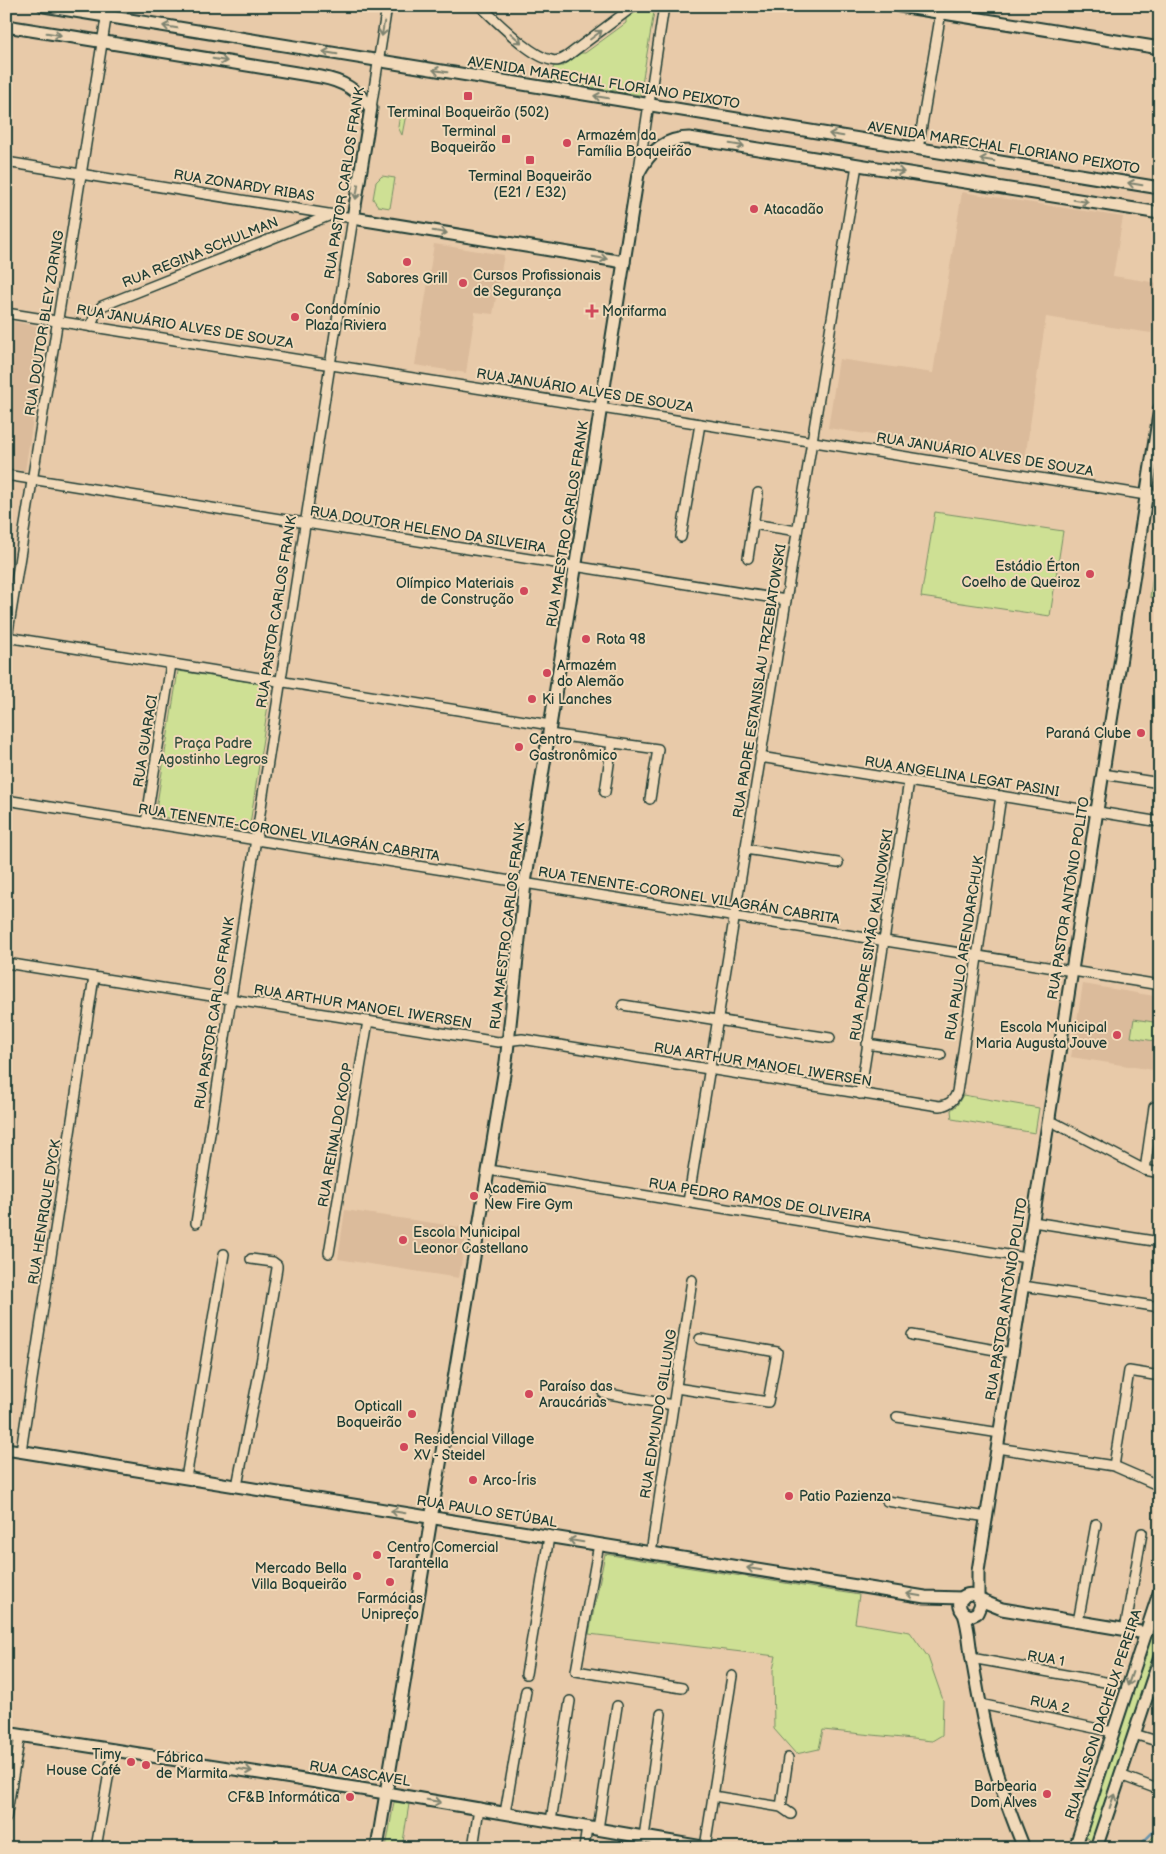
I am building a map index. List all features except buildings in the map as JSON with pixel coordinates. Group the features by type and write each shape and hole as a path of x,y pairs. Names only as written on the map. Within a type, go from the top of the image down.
{"main road":[{"name":"AVENIDA MARECHAL FLORIANO PEIXOTO","path":"44,6 107,11 378,61 1160,188"},
{"path":"900,6 941,10 1160,48"},
{"path":"6,26 331,79 350,87 371,108"},
{"name":"RUA PASTOR CARLOS FRANK","path":"353,218 371,108"},
{"path":"638,174 644,161 654,150 666,142 689,138 1160,213"},
{"name":"RUA MAESTRO CARLOS FRANK","path":"377,1848 489,1170 509,1041 525,883 638,174"},
{"name":"RUA ZONARDY RIBAS","path":"353,218 624,262"},
{"name":"RUA PASTOR ANTÔNIO POLITO","path":"1024,1848 997,1776 980,1704 971,1658 970,1641 978,1571 1160,408"},
{"name":"RUA JANUÁRIO ALVES DE SOUZA","path":"1146,495 1160,497"},
{"name":"RUA PAULO SETÚBAL","path":"6,1449 925,1597 974,1602 1002,1609 1146,1633"},
{"name":"RUA WILSON DACHEUX PEREIRA","path":"1075,1848 1160,1590"},
{"name":"RUA PASTOR ANTÔNIO POLITO","path":"970,1641 960,1604 974,1602"},
{"path":"1075,1848 1078,1844 1084,1842 1094,1848 1134,1734 1154,1691 1160,1657"},
{"name":"RUA CASCAVEL","path":"6,1733 386,1792 706,1848"}],"street":[{"name":"RUA PASTOR CARLOS FRANK","path":"371,108 387,6"},
{"path":"480,6 535,53 556,61 566,57 634,6"},
{"name":"RUA MAESTRO CARLOS FRANK","path":"638,174 664,6"},
{"path":"918,149 941,10"},
{"name":"RUA DOUTOR BLEY ZORNIG","path":"7,640 107,11"},
{"name":"RUA ZONARDY RIBAS","path":"6,162 353,218"},
{"name":"RUA PADRE ESTANISLAU TRZEBIATOWSKI","path":"688,1202 857,165"},
{"name":"RUA REGINA SCHULMAN","path":"91,326 95,314 102,306 331,214"},
{"name":"RUA PASTOR CARLOS FRANK","path":"196,1224 353,218"},
{"name":"RUA JANUÁRIO ALVES DE SOUZA","path":"6,313 1146,495"},
{"path":"681,537 700,424"},
{"name":"RUA DOUTOR HELENO DA SILVEIRA","path":"6,475 786,600"},
{"path":"748,558 758,493"},
{"path":"753,524 797,530"},
{"path":"7,640 281,682 612,743 658,749 650,799"},
{"name":"RUA GUARACI","path":"146,823 171,664"},
{"path":"604,792 612,743"},
{"name":"RUA ANGELINA LEGAT PASINI","path":"760,757 1160,822"},
{"path":"1103,774 1160,784"},
{"name":"RUA PADRE SIMÃO KALINOWSKI","path":"860,1094 909,781"},
{"name":"RUA PAULO ARENDARCHUK","path":"951,1102 957,1092 1001,796"},
{"name":"RUA TENENTE-CORONEL VILAGRÁN CABRITA","path":"6,800 1160,984"},
{"path":"745,849 838,863"},
{"name":"RUA ARTHUR MANOEL IWERSEN","path":"6,963 498,1042 522,1039 939,1106 946,1106 951,1102"},
{"name":"RUA HENRIQUE DYCK","path":"21,1451 94,977"},
{"path":"623,1005 830,1038"},
{"name":"RUA REINALDO KOOP","path":"329,1253 368,1021"},
{"path":"867,1044 941,1056"},
{"path":"1145,1170 1157,1107"},
{"path":"1049,1120 1145,1170 1160,1173"},
{"name":"RUA PEDRO RAMOS DE OLIVEIRA","path":"489,1170 1027,1258"},
{"path":"1033,1222 1160,1242"},
{"path":"186,1478 224,1254"},
{"path":"237,1486 277,1268 273,1262 251,1259"},
{"name":"RUA EDMUNDO GILLUNG","path":"651,1553 692,1280"},
{"path":"1023,1286 1160,1307"},
{"path":"912,1335 1012,1353"},
{"path":"676,1388 768,1402 777,1352 700,1339"},
{"path":"1114,1466 1129,1371 1160,1376"},
{"path":"603,1393 673,1405"},
{"path":"897,1417 1000,1434"},
{"path":"998,1448 1114,1466 1160,1486"},
{"path":"887,1500 987,1517"},
{"path":"1078,1622 1096,1524"},
{"path":"1124,1630 1142,1533"},
{"path":"526,1674 549,1536"},
{"path":"599,1544 576,1671 682,1688"},
{"name":"RUA 1","path":"971,1658 1116,1684"},
{"path":"706,1848 732,1676"},
{"path":"505,1813 526,1691"},
{"path":"551,1821 570,1701"},
{"name":"RUA 2","path":"980,1704 1113,1732"},
{"path":"584,1848 592,1828 617,1706"},
{"path":"644,1837 661,1714"},
{"path":"1134,1734 1160,1742"},
{"path":"6,1818 20,1735"},
{"path":"96,1848 113,1749"},
{"path":"781,1807 788,1758"},
{"path":"1120,1776 1160,1790"},
{"path":"713,1796 781,1807 791,1814"},
{"path":"472,1848 479,1808"}],"shaded area":[{"path":"962,192 1123,217 1113,276 1158,283 1151,333 1046,317 1025,459 828,428 839,359 933,373"},
{"name":"Cursos Profissionais de Segurança","path":"434,244 504,255 493,314 475,312 466,373 415,365"},
{"path":"6,320 47,328 25,471 6,468"},
{"name":"Escola Municipal Maria Augusta Jouve","path":"1083,984 1160,997 1160,1071 1071,1057"},
{"name":"Escola Municipal Leonor Castellano","path":"345,1210 467,1228 459,1278 338,1259"}],"green space":[{"path":"641,6 655,6 640,95 548,80 554,66 563,66 581,53 585,53 626,23 626,17"},
{"path":"407,109 402,135 398,127 400,114"},
{"path":"382,176 395,178 390,208 378,206 373,199 376,182"},
{"path":"935,512 1063,531 1050,616 921,597"},
{"path":"1160,523 1160,598 1150,597"},
{"name":"Praça Padre Agostinho Legros","path":"178,671 271,685 249,831 155,816"},
{"path":"1134,1019 1160,1023 1160,1042 1131,1037"},
{"path":"963,1095 1039,1108 1035,1133 952,1119 951,1110 957,1105"},
{"path":"605,1554 859,1595 855,1623 910,1632 928,1657 943,1700 942,1735 932,1741 823,1730 819,1749 796,1754 774,1729 773,1670 776,1656 589,1634"},
{"path":"1160,1605 1160,1642 1093,1843 1088,1838 1082,1837"},
{"path":"394,1802 409,1804 402,1848 386,1848"},
{"path":"1160,1830 1160,1848 1142,1848"}],"waterway":[{"path":"1137,1848 1160,1825"}],"place":[{"name":"Terminal Boqueirão (502)","path":"468,96"},
{"name":"Terminal Boqueirão","path":"506,139"},
{"name":"Armazém da Família Boqueirão","path":"567,143"},
{"name":"Terminal Boqueirão (E21 / E32)","path":"530,160"},
{"name":"Atacadão","path":"754,209"},
{"name":"Sabores Grill","path":"407,262"},
{"name":"Cursos Profissionais de Segurança","path":"463,283"},
{"name":"Morifarma","path":"592,311"},
{"name":"Condomínio Plaza Riviera","path":"295,317"},
{"name":"Estádio Érton Coelho de Queiroz","path":"1090,574"},
{"name":"Olímpico Materiais de Construção","path":"524,591"},
{"name":"Rota 98","path":"586,639"},
{"name":"Armazém do Alemão","path":"547,673"},
{"name":"Ki Lanches","path":"532,699"},
{"name":"Paraná Clube","path":"1141,733"},
{"name":"Centro Gastronômico","path":"519,747"},
{"name":"Escola Municipal Maria Augusta Jouve","path":"1117,1035"},
{"name":"Academia New Fire Gym","path":"474,1196"},
{"name":"Escola Municipal Leonor Castellano","path":"403,1240"},
{"name":"Paraíso das Araucárias","path":"529,1394"},
{"name":"Opticall Boqueirão","path":"412,1414"},
{"name":"Residencial Village XV - Steidel","path":"404,1447"},
{"name":"Arco-Íris","path":"473,1480"},
{"name":"Patio Pazienza","path":"789,1496"},
{"name":"Centro Comercial Tarantella","path":"377,1555"},
{"name":"Mercado Bella Villa Boqueirão","path":"357,1576"},
{"name":"Farmácias Unipreço","path":"390,1582"},
{"name":"Timy House Café","path":"131,1762"},
{"name":"Fábrica de Marmita","path":"146,1765"},
{"name":"Barbearia Dom Alves","path":"1047,1794"},
{"name":"CF&B Informática","path":"350,1797"}]}
